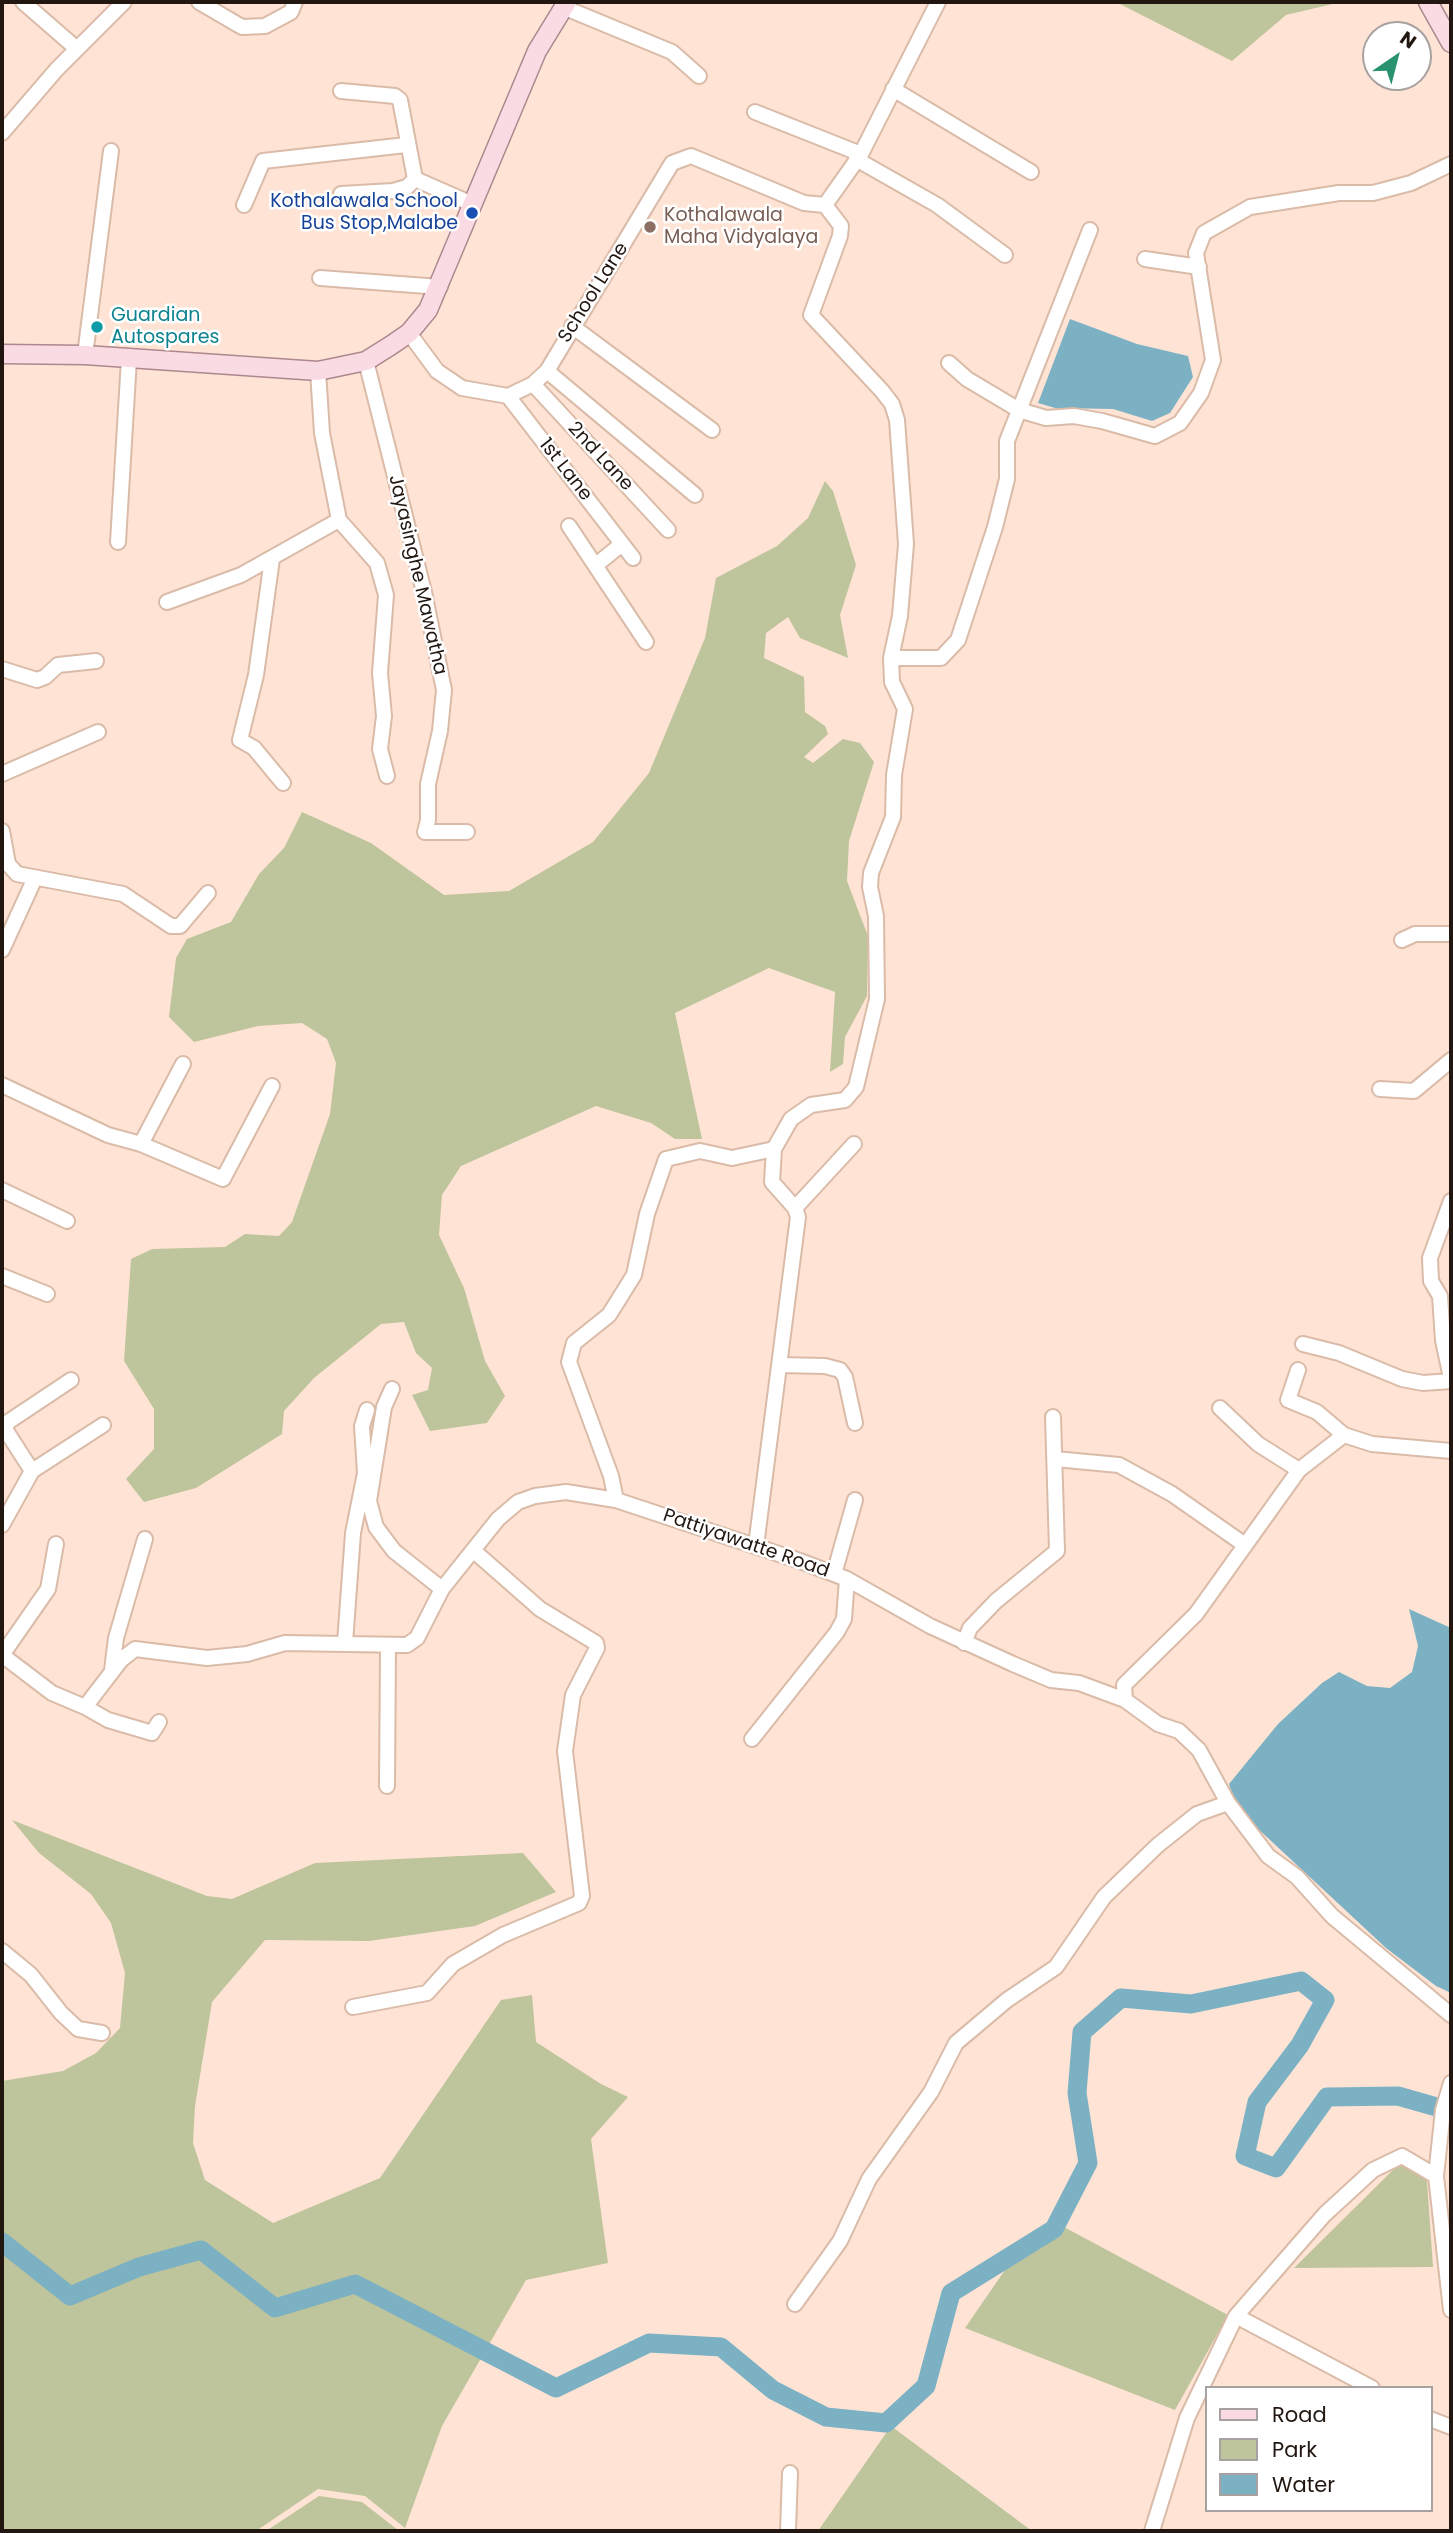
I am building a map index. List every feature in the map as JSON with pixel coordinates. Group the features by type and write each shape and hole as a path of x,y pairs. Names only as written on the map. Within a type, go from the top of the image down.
{"main road":[{"path":"1428,2 1451,43"},
{"path":"2,354 85,355 318,371 366,360 409,333 428,310 440,287 537,51 565,4"}],"street":[{"path":"23,2 77,49"},
{"path":"2,133 77,49 124,2"},
{"path":"200,2 242,27 265,26 291,12 295,2"},
{"path":"756,1546 798,1217 794,1208 772,1182 774,1149 791,1119 811,1105 845,1100 856,1087 877,999 876,916 870,887 871,873 893,817 894,775 905,709 892,682 891,657 900,615 906,544 897,420 892,404 882,391 811,315 841,226 825,205 858,156 938,2"},
{"path":"565,4 672,52 699,76"},
{"path":"893,89 1031,172"},
{"path":"341,91 395,96 400,100 406,145 415,178"},
{"path":"755,112 858,156 937,205 1005,255"},
{"path":"244,205 263,161 406,145"},
{"path":"85,355 111,151"},
{"name":"School Lane","path":"508,396 533,384 547,370 667,171 681,158 691,156 704,159 804,203 825,205"},
{"path":"949,363 967,379 1019,410 1046,418 1074,416 1102,421 1156,436 1180,424 1201,393 1213,360 1212,336 1202,304 1196,253 1204,233 1250,207 1339,193 1373,193 1411,183 1451,164"},
{"path":"415,178 472,204"},
{"path":"341,194 393,191 407,187 415,178"},
{"path":"891,657 942,658 958,640 995,527 1007,478 1007,441 1090,230"},
{"path":"1144,259 1199,267"},
{"path":"320,278 440,287"},
{"path":"572,326 712,430"},
{"path":"409,333 437,371 462,388 508,396"},
{"path":"118,542 129,359"},
{"name":"Jayasinghe Mawatha","path":"366,360 424,592 444,690 440,731 428,784 428,820 425,832 467,832"},
{"path":"547,370 695,495"},
{"path":"318,371 322,433 339,520 377,562 386,595 380,673 384,716 380,749 387,776"},
{"name":"2nd Lane","path":"533,384 668,530"},
{"name":"1st Lane","path":"508,396 633,558"},
{"path":"166,602 241,575 339,520"},
{"name":"1st Lane","path":"569,526 646,642"},
{"path":"596,565 622,544"},
{"path":"272,559 256,674 240,740 254,748 283,783"},
{"path":"2,669 37,680 45,677 58,665 96,661"},
{"path":"2,774 98,732"},
{"path":"2,831 8,863 17,874 123,894 171,926 180,926 208,893"},
{"path":"2,950 35,878"},
{"path":"1402,940 1415,934 1451,934"},
{"path":"1380,1089 1414,1091 1451,1060"},
{"path":"141,1144 183,1064"},
{"path":"2,1085 108,1135 141,1144 223,1179 272,1086"},
{"path":"794,1208 854,1144"},
{"path":"616,1500 611,1476 569,1362 574,1343 609,1315 634,1275 647,1214 666,1158 700,1151 732,1158 774,1149"},
{"path":"2,1190 67,1220"},
{"path":"1303,1344 1339,1353 1402,1379 1423,1383 1451,1380 1443,1340 1440,1296 1431,1281 1430,1258 1451,1201"},
{"path":"2,1276 47,1294"},
{"path":"779,1365 825,1366 840,1370 845,1377 855,1423"},
{"path":"1298,1370 1288,1400 1317,1412 1344,1435 1372,1444 1451,1451"},
{"path":"32,1471 5,1429 8,1422 72,1380"},
{"path":"392,1389 384,1407 369,1501 376,1527 394,1551 442,1589"},
{"path":"1220,1408 1258,1444 1299,1470"},
{"path":"345,1643 353,1533 365,1473 362,1426 367,1410"},
{"path":"964,1643 970,1628 996,1601 1057,1550 1053,1417"},
{"path":"2,1525 32,1471 103,1425"},
{"path":"1125,1700 1124,1685 1196,1614 1299,1470 1344,1435"},
{"path":"1055,1459 1119,1465 1172,1494 1245,1545"},
{"name":"Pattiyawatte Road","path":"85,1707 135,1649 207,1658 247,1654 285,1643 407,1645 417,1638 442,1589 498,1519 517,1502 535,1496 566,1492 616,1500 840,1576 964,1643 1051,1680 1079,1683 1125,1700 1158,1724 1179,1731 1199,1750 1228,1803 1268,1856 1297,1877 1332,1916 1451,2015"},
{"path":"752,1739 837,1632 844,1619 840,1576 855,1500"},
{"path":"111,1674 116,1638 145,1539"},
{"path":"56,1544 48,1589 2,1655 52,1693 108,1720 152,1733 159,1722"},
{"path":"353,2007 427,1993 453,1964 503,1935 579,1903 582,1896 565,1751 573,1695 597,1648 596,1643 540,1609 474,1551"},
{"path":"387,1646 387,1786"},
{"path":"795,2304 840,2241 869,2179 931,2092 956,2043 1007,2000 1056,1967 1104,1898 1158,1845 1197,1814 1228,1803"},
{"path":"2,1951 31,1975 61,2013 78,2029 102,2034"},
{"path":"1451,2083 1443,2110 1437,2176 1451,2309"},
{"path":"1152,2531 1187,2418 1236,2316 1325,2214 1373,2170 1402,2155 1437,2176"},
{"path":"1236,2316 1368,2386"},
{"path":"1432,2423 1451,2427"},
{"path":"788,2531 790,2473"}],"green space":[{"path":"1116,2 1341,2 1286,15 1232,61"},
{"path":"825,481 833,491 856,565 840,615 848,658 800,638 788,617 766,633 764,658 804,677 805,712 825,726 828,734 804,757 813,763 843,739 860,743 874,762 849,841 847,881 868,936 867,996 845,1037 843,1064 830,1072 835,992 769,968 675,1013 702,1139 675,1139 651,1123 596,1106 461,1166 442,1195 439,1235 464,1288 485,1361 505,1396 487,1423 430,1431 412,1395 428,1390 432,1368 416,1353 404,1322 381,1324 314,1378 284,1411 282,1434 196,1488 144,1502 126,1479 154,1449 154,1409 124,1361 131,1259 152,1249 225,1247 245,1234 279,1236 292,1222 330,1114 336,1063 327,1039 302,1023 258,1026 194,1042 169,1017 176,958 187,939 231,922 259,874 284,848 302,812 371,843 444,895 509,891 593,842 649,773 705,638 716,578 777,546 808,518"},
{"path":"12,1820 207,1896 232,1899 315,1863 523,1853 556,1892 475,1926 369,1941 265,1940 212,2002 195,2106 193,2143 205,2180 273,2223 380,2178 501,2000 532,1995 536,2042 601,2084 628,2097 591,2139 608,2263 526,2280 442,2426 405,2528 365,2496 318,2489 256,2531 2,2531 2,2081 63,2071 96,2053 120,2028 125,1973 111,1923 91,1894 39,1853"},
{"path":"1400,2163 1427,2181 1433,2267 1294,2268"},
{"path":"1064,2227 1228,2315 1175,2410 965,2328 1007,2267"},
{"path":"891,2426 1032,2531 818,2531"},
{"path":"319,2496 362,2502 398,2530 266,2531"}],"water":[{"path":"1070,319 1137,344 1188,356 1193,377 1170,413 1152,421 1113,409 1055,408 1038,403"},
{"path":"1409,1609 1451,1628 1451,1993 1436,1986 1386,1948 1255,1826 1233,1797 1229,1784 1278,1724 1322,1683 1339,1672 1367,1686 1390,1688 1412,1672 1418,1646"}],"waterway":[{"path":"2,2242 70,2296 139,2267 201,2250 275,2308 355,2284 556,2388 649,2343 721,2347 773,2390 826,2417 886,2423 926,2386 951,2293 1054,2229 1088,2163 1077,2093 1082,2032 1121,1998 1191,2004 1301,1981 1325,2000 1300,2045 1257,2102 1245,2156 1276,2168 1327,2097 1398,2096 1451,2111"}],"place":[{"name":"Kothalawala School Bus Stop,Malabe","path":"472,213"},
{"name":"Kothalawala Maha Vidyalaya","path":"650,227"},
{"name":"Guardian Autospares","path":"97,327"}]}
